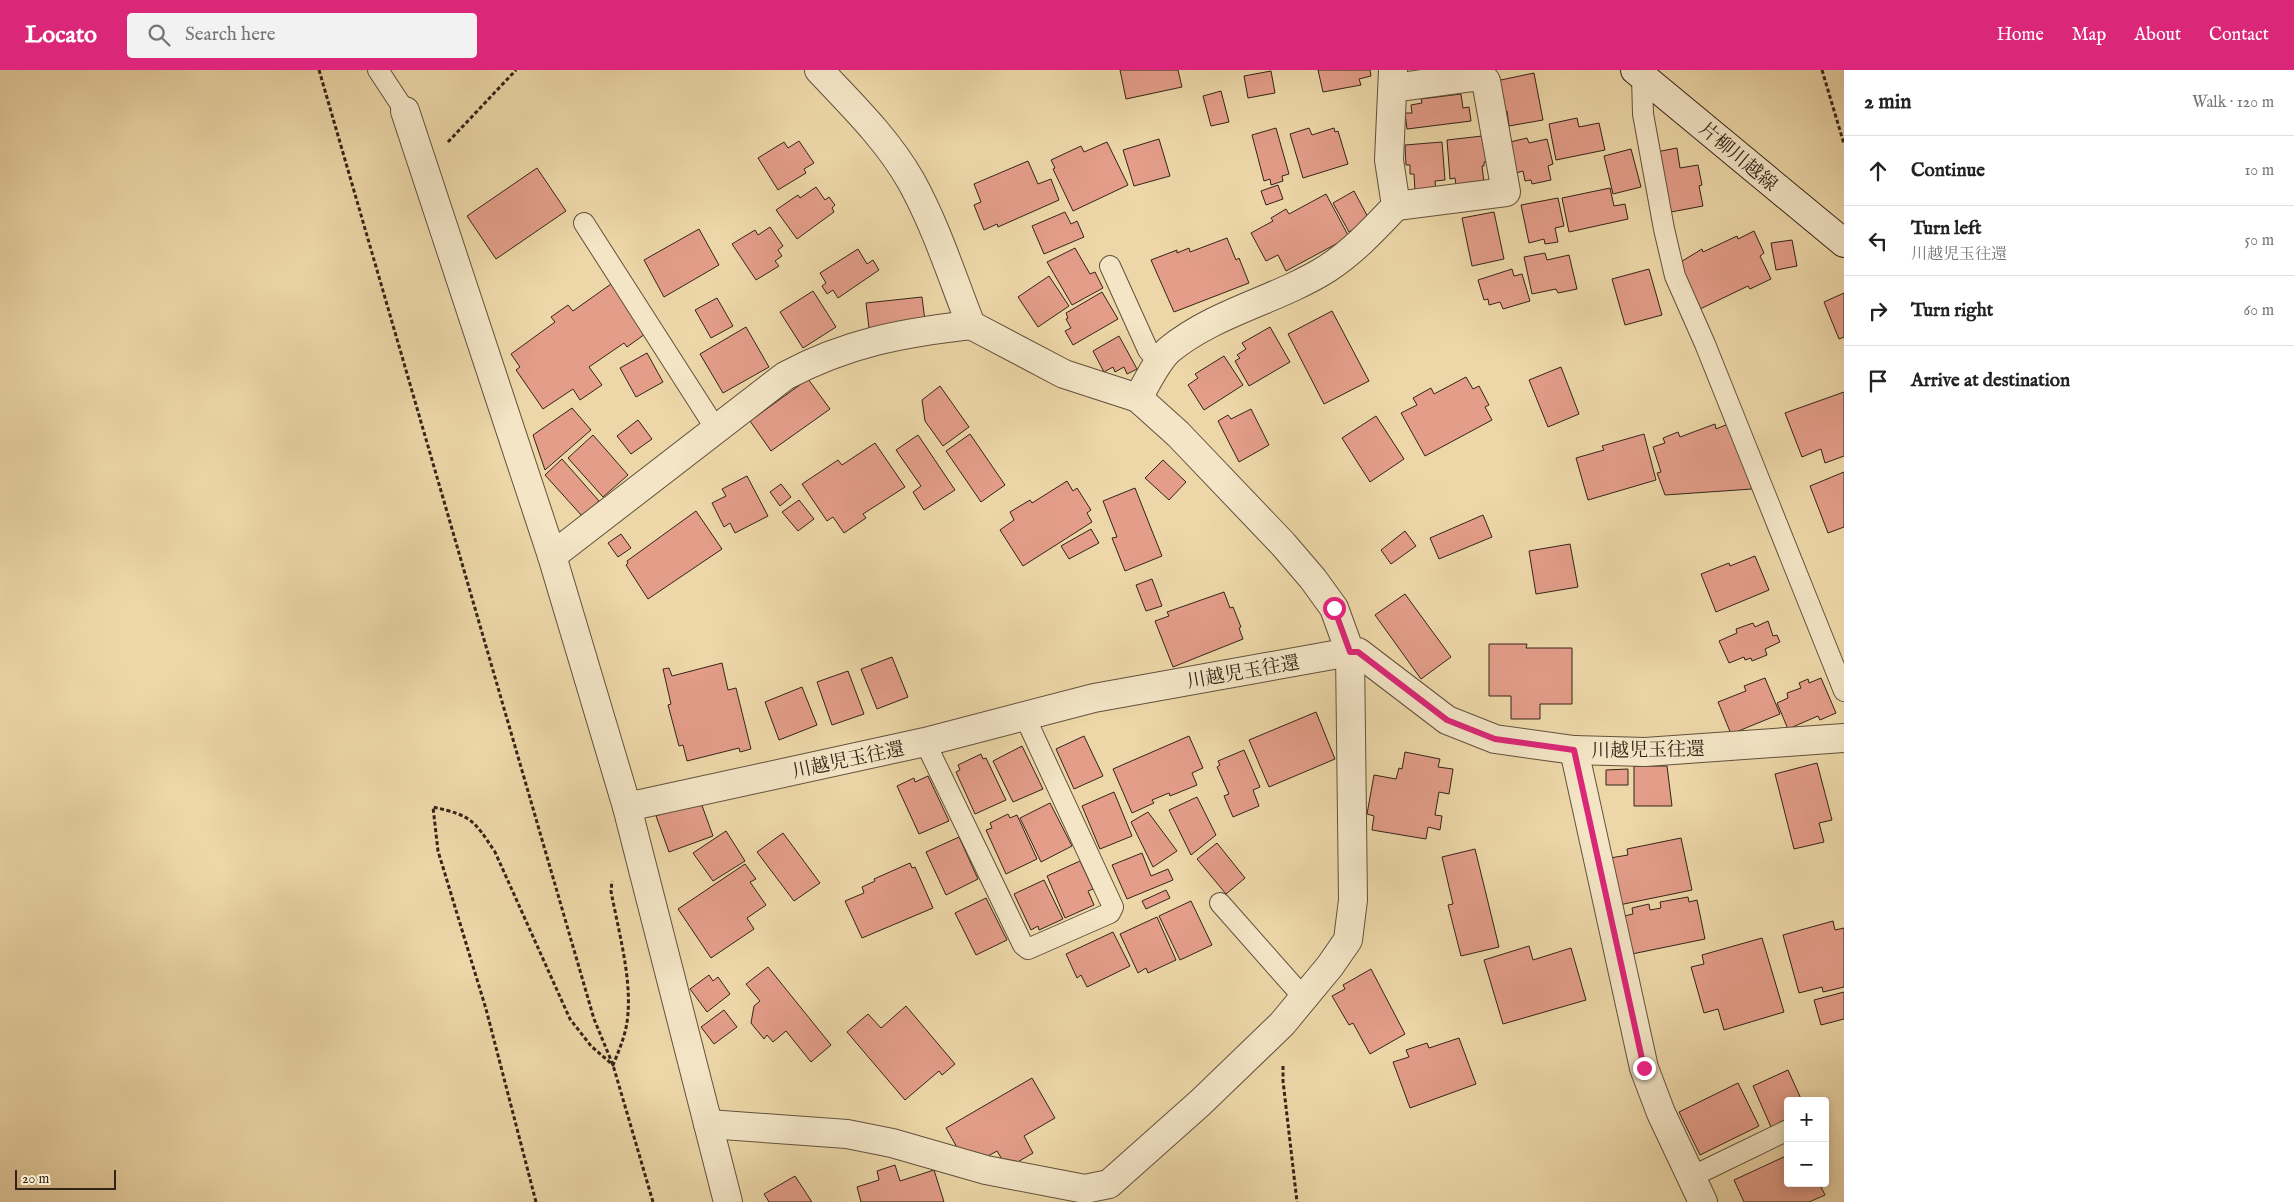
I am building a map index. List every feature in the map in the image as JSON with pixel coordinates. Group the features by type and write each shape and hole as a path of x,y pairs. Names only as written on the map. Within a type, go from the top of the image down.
{"street":[{"path":"820,70 877,132 910,180 928,216 971,325"},
{"name":"片柳川越線","path":"1639,73 1844,243"},
{"path":"1138,398 1168,351 1196,332 1298,285 1328,268 1363,240 1396,206 1506,192 1486,81 1482,76 1393,79 1389,160 1396,206"},
{"path":"405,112 552,556 627,807 728,1202"},
{"path":"552,556 785,376 820,358 910,332 971,325 1064,374 1138,398 1178,434 1232,489 1314,580 1334,608 1350,652 1353,900 1348,940 1285,1020 1200,1103 1114,1193 986,1170 892,1143 847,1134 708,1124"},
{"name":"川越児玉往還","path":"627,807 925,742 1094,698 1350,652 1358,652 1447,720 1495,739 1574,750 1645,752 1844,738"},
{"path":"1574,750 1644,1068 1661,1113 1703,1202"}],"lane":[{"path":"378,70 405,112"},
{"path":"1639,73 1643,114 1664,229 1675,276 1709,353 1844,691"},
{"path":"584,223 716,429"},
{"path":"1110,266 1148,350 1159,363"},
{"path":"925,742 1023,945 1028,949 1110,913 1113,907 1025,717"},
{"path":"1220,903 1304,998"},
{"path":"1691,1177 1784,1132"}],"path":[{"path":"319,70 594,1019 613,1065 653,1202"},
{"path":"423,167 516,70"},
{"path":"1822,70 1844,144"},
{"path":"536,1202 486,1009 438,851 433,807 464,815 478,827 495,852 570,1019 591,1046 613,1065"},
{"path":"613,872 612,891 626,979 628,1013 623,1042 613,1065"},
{"path":"1285,1020 1283,1081 1297,1202"}],"building":[{"path":"1120,70 1178,70 1182,87 1126,99"},
{"path":"1318,70 1370,70 1371,76 1359,79 1361,85 1323,92"},
{"path":"1271,71 1275,93 1248,98 1244,76"},
{"path":"1534,73 1543,120 1509,126 1507,111 1502,112 1496,81"},
{"path":"1221,91 1229,122 1211,126 1203,96"},
{"path":"1461,94 1463,108 1469,107 1471,121 1407,129 1405,113 1412,113 1411,105 1422,103 1421,99"},
{"path":"1577,118 1579,127 1599,123 1605,150 1556,160 1549,124"},
{"path":"1276,128 1289,174 1282,176 1283,181 1271,185 1270,179 1264,181 1252,135"},
{"path":"1309,128 1312,135 1334,128 1335,132 1338,131 1348,164 1303,178 1290,134"},
{"path":"1482,136 1482,140 1485,139 1487,162 1484,162 1484,166 1482,166 1484,183 1456,186 1455,178 1450,179 1447,140"},
{"path":"1527,138 1529,143 1547,139 1553,164 1548,166 1551,180 1532,184 1531,180 1525,181 1523,171 1516,173 1506,143"},
{"path":"1159,139 1170,176 1134,186 1123,150"},
{"path":"799,141 814,163 804,169 806,173 778,190 758,158 784,142 788,148"},
{"path":"1107,142 1128,185 1073,211 1053,169 1055,168 1051,160 1081,146 1084,152"},
{"path":"1442,142 1445,180 1435,181 1436,190 1415,192 1414,174 1410,174 1410,165 1406,165 1405,145"},
{"path":"1677,148 1680,168 1698,165 1702,185 1699,186 1703,206 1671,212 1656,152"},
{"path":"1631,149 1641,187 1613,194 1604,156"},
{"path":"1028,161 1038,184 1051,179 1059,200 998,227 997,224 984,230 974,205 981,202 974,184"},
{"path":"537,168 566,211 496,259 467,216"},
{"path":"1278,185 1283,199 1266,205 1261,191"},
{"path":"816,187 825,200 829,197 835,205 832,208 834,212 797,239 776,210 798,195 800,198"},
{"path":"1610,188 1614,206 1625,204 1628,219 1569,232 1562,198"},
{"path":"1354,191 1370,221 1349,232 1333,203"},
{"path":"1326,194 1349,237 1286,271 1278,255 1266,261 1251,233 1273,221 1271,218 1286,209 1289,214"},
{"path":"1558,198 1564,226 1555,228 1558,242 1545,244 1544,239 1529,243 1521,205"},
{"path":"1065,212 1071,224 1077,221 1084,237 1044,254 1032,226"},
{"path":"1494,212 1504,259 1472,266 1462,218"},
{"path":"770,227 783,246 778,250 782,256 775,261 779,266 756,280 732,244 755,230 758,235"},
{"path":"699,229 719,265 664,297 644,260"},
{"path":"1754,231 1764,253 1760,256 1771,279 1750,289 1748,286 1700,309 1679,263 1702,249 1703,252 1737,236 1738,239"},
{"path":"1227,238 1236,260 1239,258 1249,283 1174,312 1151,260 1177,250 1177,253 1189,248 1190,252"},
{"path":"1792,240 1797,266 1776,270 1771,243"},
{"path":"1075,248 1090,274 1095,272 1103,288 1072,305 1047,262"},
{"path":"858,249 867,264 873,260 879,270 838,298 833,290 827,294 822,286 826,283 820,273"},
{"path":"1545,253 1547,260 1569,255 1577,289 1558,293 1556,289 1532,294 1524,257"},
{"path":"1512,269 1514,276 1522,274 1530,301 1503,309 1500,302 1489,305 1488,299 1484,300 1478,280"},
{"path":"1649,269 1662,315 1625,325 1612,279"},
{"path":"1049,276 1069,306 1038,327 1018,297"},
{"path":"611,284 645,334 627,347 624,343 589,367 602,385 580,400 573,389 543,409 516,370 520,367 511,354 555,322 551,317 568,305 573,311"},
{"path":"813,291 836,327 803,348 780,312"},
{"path":"1102,292 1118,319 1073,345 1065,331 1071,328 1066,319 1068,318 1066,313"},
{"path":"1844,293 1844,337 1839,339 1824,302"},
{"path":"922,297 925,321 869,328 866,303"},
{"path":"717,298 733,326 711,338 695,310"},
{"path":"1332,311 1369,381 1324,404 1288,334"},
{"path":"746,327 769,367 723,393 700,354"},
{"path":"1270,327 1290,362 1249,386 1235,361 1240,358 1237,355 1246,349 1242,343"},
{"path":"1119,336 1137,369 1127,374 1124,367 1115,372 1113,367 1104,372 1093,351"},
{"path":"647,353 663,382 636,397 620,368"},
{"path":"1224,356 1243,385 1204,410 1188,385 1198,378 1195,374"},
{"path":"1561,367 1579,414 1548,427 1529,380"},
{"path":"1466,377 1473,389 1479,386 1489,405 1485,407 1492,420 1425,456 1401,413 1417,405 1413,398 1431,388 1434,394"},
{"path":"808,379 830,409 771,451 750,421"},
{"path":"940,386 969,427 943,446 925,421 922,400"},
{"path":"1844,392 1844,456 1825,463 1821,449 1802,457 1785,413"},
{"path":"572,408 591,430 545,470 533,435"},
{"path":"1251,409 1269,445 1239,462 1218,421 1228,415 1231,419"},
{"path":"1376,416 1404,459 1370,482 1342,438"},
{"path":"638,420 652,439 631,454 617,436"},
{"path":"1715,424 1716,429 1728,424 1752,489 1665,495 1657,473 1661,472 1653,447 1665,443 1663,438 1678,432 1680,437"},
{"path":"970,434 1005,485 981,502 946,451"},
{"path":"1644,434 1656,480 1588,500 1576,458 1604,450 1602,446"},
{"path":"593,435 628,475 603,497 568,458"},
{"path":"918,435 955,490 924,510 913,492 921,486 896,450"},
{"path":"875,443 905,487 863,514 866,518 844,533 833,517 827,521 802,484 838,460 842,465"},
{"path":"562,459 599,501 582,516 545,475"},
{"path":"1163,460 1186,482 1169,500 1145,478"},
{"path":"1844,472 1844,527 1828,533 1810,486"},
{"path":"747,476 768,516 735,533 730,523 724,527 712,503 726,496 722,489"},
{"path":"1067,481 1073,491 1077,488 1091,510 1087,513 1092,522 1023,566 1000,530 1014,520 1010,512 1030,500 1032,503"},
{"path":"781,484 791,497 780,506 770,492"},
{"path":"1135,488 1162,556 1125,571 1112,538 1117,537 1103,501"},
{"path":"799,500 814,519 798,531 782,512"},
{"path":"696,511 722,549 648,599 626,565 627,561"},
{"path":"1483,515 1492,537 1439,559 1430,538"},
{"path":"1091,529 1099,543 1069,559 1061,546"},
{"path":"1405,531 1416,546 1391,564 1381,550"},
{"path":"621,534 631,548 618,557 608,543"},
{"path":"1570,544 1578,587 1536,594 1529,551"},
{"path":"1755,556 1769,590 1716,612 1701,574 1729,563 1730,566"},
{"path":"1152,579 1162,606 1146,611 1136,585"},
{"path":"1224,592 1230,608 1233,607 1241,627 1239,628 1243,639 1173,667 1155,621 1169,616 1167,612"},
{"path":"1405,594 1451,657 1421,679 1375,615"},
{"path":"1768,621 1773,636 1777,635 1780,642 1765,649 1767,655 1752,661 1751,658 1745,660 1744,657 1729,663 1719,641 1737,633 1736,629 1753,623 1755,627"},
{"path":"1489,644 1527,644 1526,648 1572,648 1572,704 1540,704 1540,719 1511,719 1511,696 1489,696"},
{"path":"892,657 908,697 877,709 861,669"},
{"path":"722,663 728,690 736,688 751,749 740,752 739,748 687,761 683,745 679,746 668,705 671,704 663,669 669,668 672,676"},
{"path":"848,671 864,714 832,725 817,682"},
{"path":"1765,678 1780,714 1731,734 1718,702 1746,691 1744,686"},
{"path":"1821,678 1836,713 1820,720 1818,716 1788,729 1777,703 1788,698 1787,693 1801,688 1799,683 1808,679 1809,683"},
{"path":"802,687 817,725 779,740 765,702"},
{"path":"1316,712 1335,759 1269,787 1249,740"},
{"path":"1084,736 1103,776 1074,789 1056,749"},
{"path":"1189,736 1203,768 1192,773 1197,785 1170,796 1169,793 1152,800 1154,803 1132,813 1113,769"},
{"path":"1022,746 1043,789 1013,802 993,761"},
{"path":"1244,750 1260,787 1253,790 1259,806 1233,817 1224,796 1229,794 1217,767 1220,765 1218,761"},
{"path":"1405,752 1440,759 1438,767 1453,769 1449,794 1439,792 1435,815 1442,816 1440,830 1428,827 1426,839 1372,830 1374,816 1367,814 1374,775 1396,779 1399,768 1402,769"},
{"path":"981,754 983,759 986,758 1006,800 975,814 956,772 960,770 958,765"},
{"path":"1817,763 1832,820 1819,823 1824,842 1794,849 1775,774"},
{"path":"1634,766 1667,766 1672,806 1634,806"},
{"path":"1628,769 1628,785 1606,785 1606,770"},
{"path":"928,776 949,821 919,834 897,786 914,778 915,782"},
{"path":"1114,792 1132,836 1100,849 1082,806"},
{"path":"1197,797 1216,835 1191,855 1169,810"},
{"path":"700,800 713,836 669,852 656,816"},
{"path":"1050,803 1072,846 1041,862 1020,818"},
{"path":"1148,812 1177,851 1153,867 1131,822"},
{"path":"1008,814 1010,818 1017,815 1037,859 1006,874 986,830 992,828 990,823"},
{"path":"726,831 745,861 713,881 693,853"},
{"path":"783,833 820,883 794,901 757,852"},
{"path":"959,837 978,879 946,895 926,852"},
{"path":"1681,838 1692,890 1619,905 1610,858 1628,855 1627,849"},
{"path":"1217,843 1245,878 1226,894 1197,859"},
{"path":"1475,849 1499,947 1461,956 1448,905 1453,904 1442,857"},
{"path":"1142,853 1151,876 1168,869 1173,880 1127,899 1112,865"},
{"path":"1080,861 1093,889 1088,891 1094,905 1065,918 1047,876"},
{"path":"910,863 912,868 915,867 933,908 862,938 845,901 864,893 862,887 875,881 874,879"},
{"path":"745,864 756,879 750,882 766,905 747,918 754,929 711,958 678,909"},
{"path":"1044,880 1063,919 1039,930 1038,926 1031,930 1014,894"},
{"path":"1166,890 1170,898 1146,909 1142,901"},
{"path":"1688,897 1689,902 1697,900 1705,939 1627,955 1620,917 1633,914 1632,908 1649,904 1650,910 1661,908 1660,902"},
{"path":"986,898 1007,940 976,955 955,913"},
{"path":"1191,901 1212,945 1180,960 1159,916"},
{"path":"1157,917 1176,960 1148,973 1146,968 1138,973 1120,934"},
{"path":"1833,921 1835,930 1844,928 1844,987 1823,992 1822,987 1799,993 1783,935"},
{"path":"1113,932 1130,966 1087,987 1081,975 1077,978 1066,954"},
{"path":"1762,938 1784,1012 1724,1030 1718,1009 1704,1013 1691,967 1704,964 1702,955"},
{"path":"1529,946 1533,960 1571,948 1586,1000 1503,1024 1484,960"},
{"path":"768,967 831,1045 811,1062 786,1031 773,1042 767,1035 764,1039 751,1023 754,1006 760,1001 746,984"},
{"path":"1371,969 1405,1034 1370,1054 1353,1023 1349,1025 1332,996 1345,989 1343,985"},
{"path":"709,975 713,981 718,977 730,994 707,1012 690,989"},
{"path":"1844,992 1844,1019 1821,1025 1814,1000"},
{"path":"906,1006 955,1064 942,1075 939,1071 905,1100 847,1032 868,1014 881,1028"},
{"path":"724,1010 737,1027 714,1044 701,1027"},
{"path":"1459,1038 1476,1084 1410,1108 1393,1062 1409,1057 1406,1050 1427,1043 1429,1048"},
{"path":"1788,1070 1800,1097 1784,1097 1784,1122 1771,1127 1753,1086"},
{"path":"1032,1078 1055,1118 1024,1136 1033,1153 1016,1163 1003,1161 997,1151 988,1156 958,1149 946,1128"},
{"path":"1738,1083 1759,1126 1700,1155 1679,1112"},
{"path":"1784,1157 1784,1187 1821,1187 1825,1195 1809,1202 1744,1202 1734,1180"},
{"path":"895,1165 900,1181 934,1170 944,1202 861,1202 857,1187 879,1180 877,1171"},
{"path":"795,1176 812,1202 769,1202 764,1194"}],"route":[{"path":"1334,608 1350,652 1358,652 1447,720 1495,739 1574,750 1644,1068"}]}
